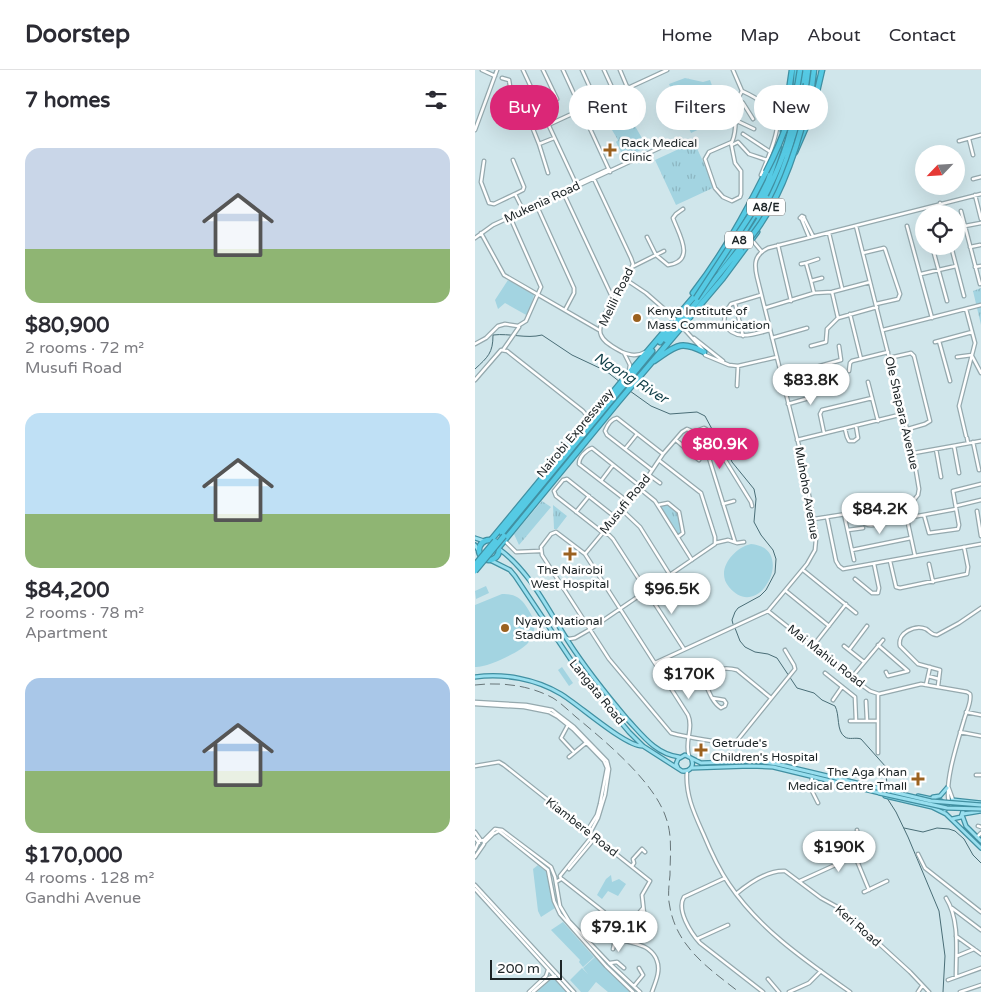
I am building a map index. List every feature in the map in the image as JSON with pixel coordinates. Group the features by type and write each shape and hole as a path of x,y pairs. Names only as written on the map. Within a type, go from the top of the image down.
{"highway":[{"path":"696,298 753,211 768,181 782,138 792,70"},
{"path":"681,311 737,230 767,172 787,127 802,70"},
{"name":"A8","path":"475,572 488,560 498,555 499,548 504,540 628,389 723,278 752,240 778,194 801,122 802,70"},
{"name":"A8","path":"491,540 732,250 755,214 778,167 790,128 802,70"},
{"name":"Nairobi Expressway","path":"475,572 741,248 771,199 784,168 794,136 802,70"},
{"name":"Nairobi Expressway","path":"475,565 743,239 772,188 791,134 802,70"},
{"path":"741,248 753,234 769,208 789,166 803,126 814,70"},
{"path":"787,166 797,150 812,112 822,70"},
{"path":"651,362 667,350 680,345 689,345 706,351"},
{"path":"475,559 480,545 484,541 491,540 496,542 499,548"},
{"path":"479,552 482,557 488,560"}],"main road":[{"path":"475,538 484,541"},
{"path":"475,545 479,552"},
{"name":"Langata Road","path":"499,548 521,571 594,679 642,736 666,754 681,756"},
{"name":"Langata Road","path":"488,560 513,573 586,681 643,746 678,768"},
{"path":"537,607 544,603"},
{"path":"475,677 512,677 547,687 563,695 612,731 639,747 643,746"},
{"path":"949,803 772,763 758,761 701,763 690,757 681,756 676,764 682,771 687,771 691,768 764,766 782,768 932,807 952,818 981,848"},
{"path":"690,757 693,763 691,768"},
{"path":"920,797 937,797 943,794 947,786"},
{"path":"881,788 901,795 931,801 981,804"},
{"path":"886,796 947,808 981,810"},
{"path":"946,814 945,808 953,800 981,804"},
{"path":"959,802 964,807 964,823 981,841"},
{"path":"952,818 959,818 963,814 981,810"}],"street":[{"path":"482,70 495,76"},
{"path":"475,130 497,70"},
{"path":"523,70 530,85"},
{"path":"543,70 550,85"},
{"path":"563,70 570,85"},
{"path":"582,70 589,85"},
{"path":"604,70 611,85"},
{"path":"620,70 626,85"},
{"path":"656,70 658,74"},
{"path":"636,85 667,70"},
{"path":"733,70 740,85"},
{"path":"502,78 509,80 510,85"},
{"path":"744,91 755,96 766,106 777,124 761,175"},
{"path":"744,105 753,119"},
{"path":"744,124 754,129"},
{"path":"534,130 548,173"},
{"path":"551,130 576,185 668,144"},
{"path":"591,130 609,170"},
{"path":"735,130 731,144 735,163 741,173 741,194 740,197 732,202 723,197 715,188 705,159 709,152 731,144 738,142 749,154 767,160"},
{"path":"743,134 769,151"},
{"path":"959,141 981,136"},
{"path":"539,144 555,138"},
{"path":"969,139 973,155"},
{"path":"484,161 481,182 489,203 494,204 523,190 524,186 513,160"},
{"name":"Mukenia Road","path":"475,237 510,216 609,170"},
{"path":"973,180 981,177"},
{"name":"Melili Road","path":"593,179 631,258 632,266 600,324 599,330 604,340 623,352"},
{"path":"563,192 613,299"},
{"path":"515,194 523,210"},
{"path":"752,240 762,252 778,245 981,194"},
{"path":"975,195 981,221 965,227 979,284"},
{"path":"536,204 574,288 574,293 565,310"},
{"path":"647,237 656,255 668,264 677,261 683,255 683,241 673,219 683,209"},
{"path":"475,380 503,350 520,325 529,319 541,284 510,216"},
{"path":"809,237 803,219 813,236"},
{"name":"Ole Shapara Avenue","path":"856,226 913,453 919,492 914,500 904,504"},
{"path":"907,226 932,318"},
{"path":"481,232 502,274 599,330"},
{"path":"829,233 842,288"},
{"path":"778,245 791,301"},
{"path":"970,247 980,245"},
{"path":"811,346 826,342 826,332 829,326 838,318 898,299 900,294 885,249 876,249 863,253"},
{"path":"632,266 664,251"},
{"name":"Muhoho Avenue","path":"655,663 768,611 803,569 813,555 816,546 814,519 797,440 755,264 757,257 762,252"},
{"path":"935,255 947,301"},
{"path":"953,255 964,296"},
{"path":"801,264 818,259"},
{"path":"806,263 814,293"},
{"path":"921,274 956,266"},
{"path":"975,267 981,266"},
{"path":"811,281 822,278"},
{"path":"625,279 646,293 670,314 706,351 731,365 738,366 777,357"},
{"path":"765,308 814,293 832,292 870,282"},
{"path":"832,292 838,318"},
{"path":"761,295 731,304 725,313 724,324 731,332 743,336 770,330"},
{"path":"735,303 743,336"},
{"path":"883,330 981,305"},
{"path":"965,309 975,343 959,406 968,443"},
{"path":"849,314 861,359"},
{"path":"475,344 486,338 499,326 505,324 520,325"},
{"path":"772,338 807,328"},
{"path":"950,381 937,341 973,332"},
{"path":"781,377 841,360 839,346"},
{"path":"623,352 639,355 652,347"},
{"path":"503,350 509,352 583,411 587,416 585,419 586,424"},
{"path":"623,352 630,365 628,374"},
{"path":"849,371 851,362 888,352"},
{"path":"889,358 909,353 914,355 930,419 928,424 907,429"},
{"path":"957,357 972,355"},
{"path":"972,355 981,373"},
{"path":"737,386 738,366"},
{"path":"868,382 878,421"},
{"path":"788,404 811,397 809,391"},
{"path":"824,433 820,414 822,410 872,398"},
{"path":"797,440 903,414"},
{"path":"652,470 605,433 606,428 613,419 617,418 663,454"},
{"path":"845,429 848,439 851,442 855,441 858,438 856,426"},
{"path":"735,542 707,454 694,432 705,428 752,503 752,506"},
{"name":"Musufi Road","path":"585,554 627,501 640,488 663,454 685,430 694,432"},
{"path":"625,449 637,434"},
{"path":"676,440 699,460"},
{"path":"913,453 981,441"},
{"path":"973,442 979,470"},
{"path":"954,446 959,472"},
{"path":"627,501 581,465 580,458 588,450 592,448 652,499 692,560"},
{"path":"936,449 941,477"},
{"path":"707,454 718,450"},
{"path":"659,461 701,493 715,537 715,543"},
{"path":"601,481 613,465"},
{"path":"649,475 659,483"},
{"path":"615,517 567,479 560,483 554,491 554,494 602,532 609,535 618,545 683,649"},
{"path":"924,516 930,534 957,529 959,525 954,490 981,484"},
{"path":"576,512 589,496"},
{"path":"907,518 924,516 981,500"},
{"path":"723,504 734,501"},
{"path":"657,505 668,503 679,512 683,533 678,537"},
{"path":"814,519 904,504 915,556"},
{"path":"863,512 864,522 868,526 887,522 889,517 887,508"},
{"path":"621,509 641,527 670,575"},
{"path":"977,511 981,536"},
{"path":"844,514 854,560"},
{"path":"827,517 836,561 840,567 845,569 981,544"},
{"path":"848,530 863,528"},
{"path":"540,551 551,534 556,532 585,554 689,717 691,723 687,746 690,757"},
{"path":"852,550 911,538"},
{"path":"504,540 517,552 540,551"},
{"path":"565,636 573,639 589,630 715,543 731,540 743,542"},
{"path":"890,561 897,588 933,582 967,574 968,567 964,546"},
{"path":"540,551 613,665 669,731 674,734 734,743 795,667 785,650"},
{"path":"855,579 872,593 877,593 879,588 874,564"},
{"path":"929,564 933,582"},
{"path":"803,569 856,613"},
{"path":"786,591 829,626"},
{"path":"813,646 846,604"},
{"path":"938,686 940,670 918,664 901,648 899,644 901,635 910,630 926,629 937,635 981,608"},
{"name":"Mai Mahiu Road","path":"768,611 870,691 878,694 926,684 970,694 970,701 960,732 947,786"},
{"path":"849,650 867,626"},
{"path":"852,678 883,640"},
{"path":"878,645 908,671 888,676 886,672"},
{"path":"844,646 864,662"},
{"path":"926,684 930,667"},
{"path":"672,690 719,668 735,670 771,698"},
{"path":"825,673 853,695 856,700 856,721"},
{"path":"702,675 713,698 719,707 725,706 724,700 713,698"},
{"path":"928,676 939,679"},
{"path":"833,700 843,687"},
{"path":"878,694 878,753"},
{"path":"867,701 867,721"},
{"path":"475,703 526,706 549,712 562,718 607,761 609,769 601,808 591,834 561,877 554,882"},
{"path":"966,712 981,716"},
{"path":"562,718 587,742"},
{"path":"850,721 877,721"},
{"path":"568,725 561,740 573,751"},
{"path":"960,732 981,736"},
{"path":"569,757 587,742"},
{"path":"681,756 687,746"},
{"name":"Kiambere Road","path":"475,766 501,763 650,882 642,894 645,922"},
{"path":"687,771 689,800 711,853 736,894 757,918 782,941 850,992"},
{"path":"812,775 811,790 818,803"},
{"path":"976,775 981,775"},
{"path":"947,786 953,800"},
{"path":"947,786 949,803"},
{"path":"836,865 835,857 858,837 857,830"},
{"path":"475,850 481,842 499,831 535,856 553,878 558,907 568,924 605,966 633,992"},
{"path":"475,832 481,842"},
{"path":"977,837 981,833"},
{"path":"475,838 481,842"},
{"path":"475,857 481,842"},
{"path":"632,866 633,860 642,849 645,852"},
{"path":"918,854 925,868 981,912"},
{"path":"800,881 855,856 869,890"},
{"name":"Keri Road","path":"736,894 751,883 781,870 785,871 827,902 841,909 910,972 929,992"},
{"path":"553,878 561,877 604,912"},
{"path":"725,878 688,894 682,900 681,906 685,919 697,939 708,950 763,992"},
{"path":"864,892 887,882"},
{"path":"475,885 574,992"},
{"path":"475,889 569,992"},
{"path":"946,898 951,907 956,936 957,977"},
{"path":"558,907 609,963 640,992"},
{"path":"951,907 981,930"},
{"path":"634,919 643,908"},
{"path":"697,939 728,924"},
{"path":"582,935 596,936 646,947 656,959 658,971 652,992"},
{"path":"956,936 981,954"},
{"path":"613,949 615,940"},
{"path":"956,956 974,949"},
{"path":"605,966 609,963 617,962 624,968"},
{"path":"529,992 546,976 547,968"},
{"path":"629,988 643,975 639,968"},
{"path":"948,980 981,968"},
{"path":"789,992 809,983 821,971"},
{"path":"615,975 619,972"},
{"path":"533,992 549,978 555,976"},
{"path":"768,979 779,992"},
{"path":"960,992 981,984"},
{"path":"918,992 922,986"}],"green space":[{"path":"685,78 703,82 710,80 712,85 669,85"},
{"path":"612,130 637,130 647,147 624,158 616,142 618,140"},
{"path":"694,142 715,187 676,205 655,160"},
{"path":"508,280 534,295 528,316 505,303 498,309 495,300"},
{"path":"981,288 981,325 973,291"},
{"path":"542,501 551,507 519,545 514,534"},
{"path":"665,503 678,513 683,533 678,535 657,505"},
{"path":"553,505 567,516 557,529 554,529"},
{"path":"751,544 765,549 772,558 773,569 769,581 762,591 752,596 740,596 725,581 725,567 732,555 744,546"},
{"path":"486,586 489,593 476,599 475,591"},
{"name":"Nyayo National Stadium","path":"502,594 509,594 523,602 535,621 534,630 524,647 495,662 475,667 475,605"},
{"path":"562,667 573,683 569,686 558,670"},
{"path":"538,865 549,874 555,908 541,917 538,911 533,869"},
{"path":"611,875 612,882 619,879 626,884 618,896 608,891 602,899 597,895 606,879"},
{"path":"563,922 594,957 583,967 579,962 580,960 551,930"},
{"path":"595,957 630,992 608,992 596,982 588,992 581,992 570,980 582,968 588,974 583,968"},
{"path":"551,979 556,979 567,992 537,992"}],"waterway":[{"name":"Ngong River","path":"475,369 489,354 493,335 542,335 572,355 606,371 620,382"},
{"name":"Ngong River","path":"630,391 651,406 670,414 697,412 705,416 713,431 725,445 732,462 754,489 756,499 754,522 761,535 773,550 776,559 775,573 766,590 760,596 738,608 732,620 733,624"},
{"name":"Ngong River","path":"735,628 740,641 745,647 777,658 797,688 814,693 822,700 835,706 842,734 847,738 861,739 886,767 887,788"},
{"path":"887,798 908,837 939,911 945,956 943,992"},
{"name":"Ngong River","path":"904,828 923,832 937,828 955,831 964,839 973,855 981,863"}],"railway":[{"path":"475,685 495,684 525,687 553,698 627,762 639,775 659,802 668,822 671,845 669,902 672,917 678,931 694,954 715,974 739,992"}],"place":[{"name":"Rack Medical Clinic","path":"610,150"},
{"name":"Kenya Institute of Mass Communication","path":"637,318"},
{"name":"The Nairobi West Hospital","path":"570,554"},
{"name":"Nyayo National Stadium","path":"505,628"},
{"name":"Getrude's Children's Hospital","path":"701,750"},
{"name":"The Aga Khan Medical Centre Tmall","path":"918,779"}]}
